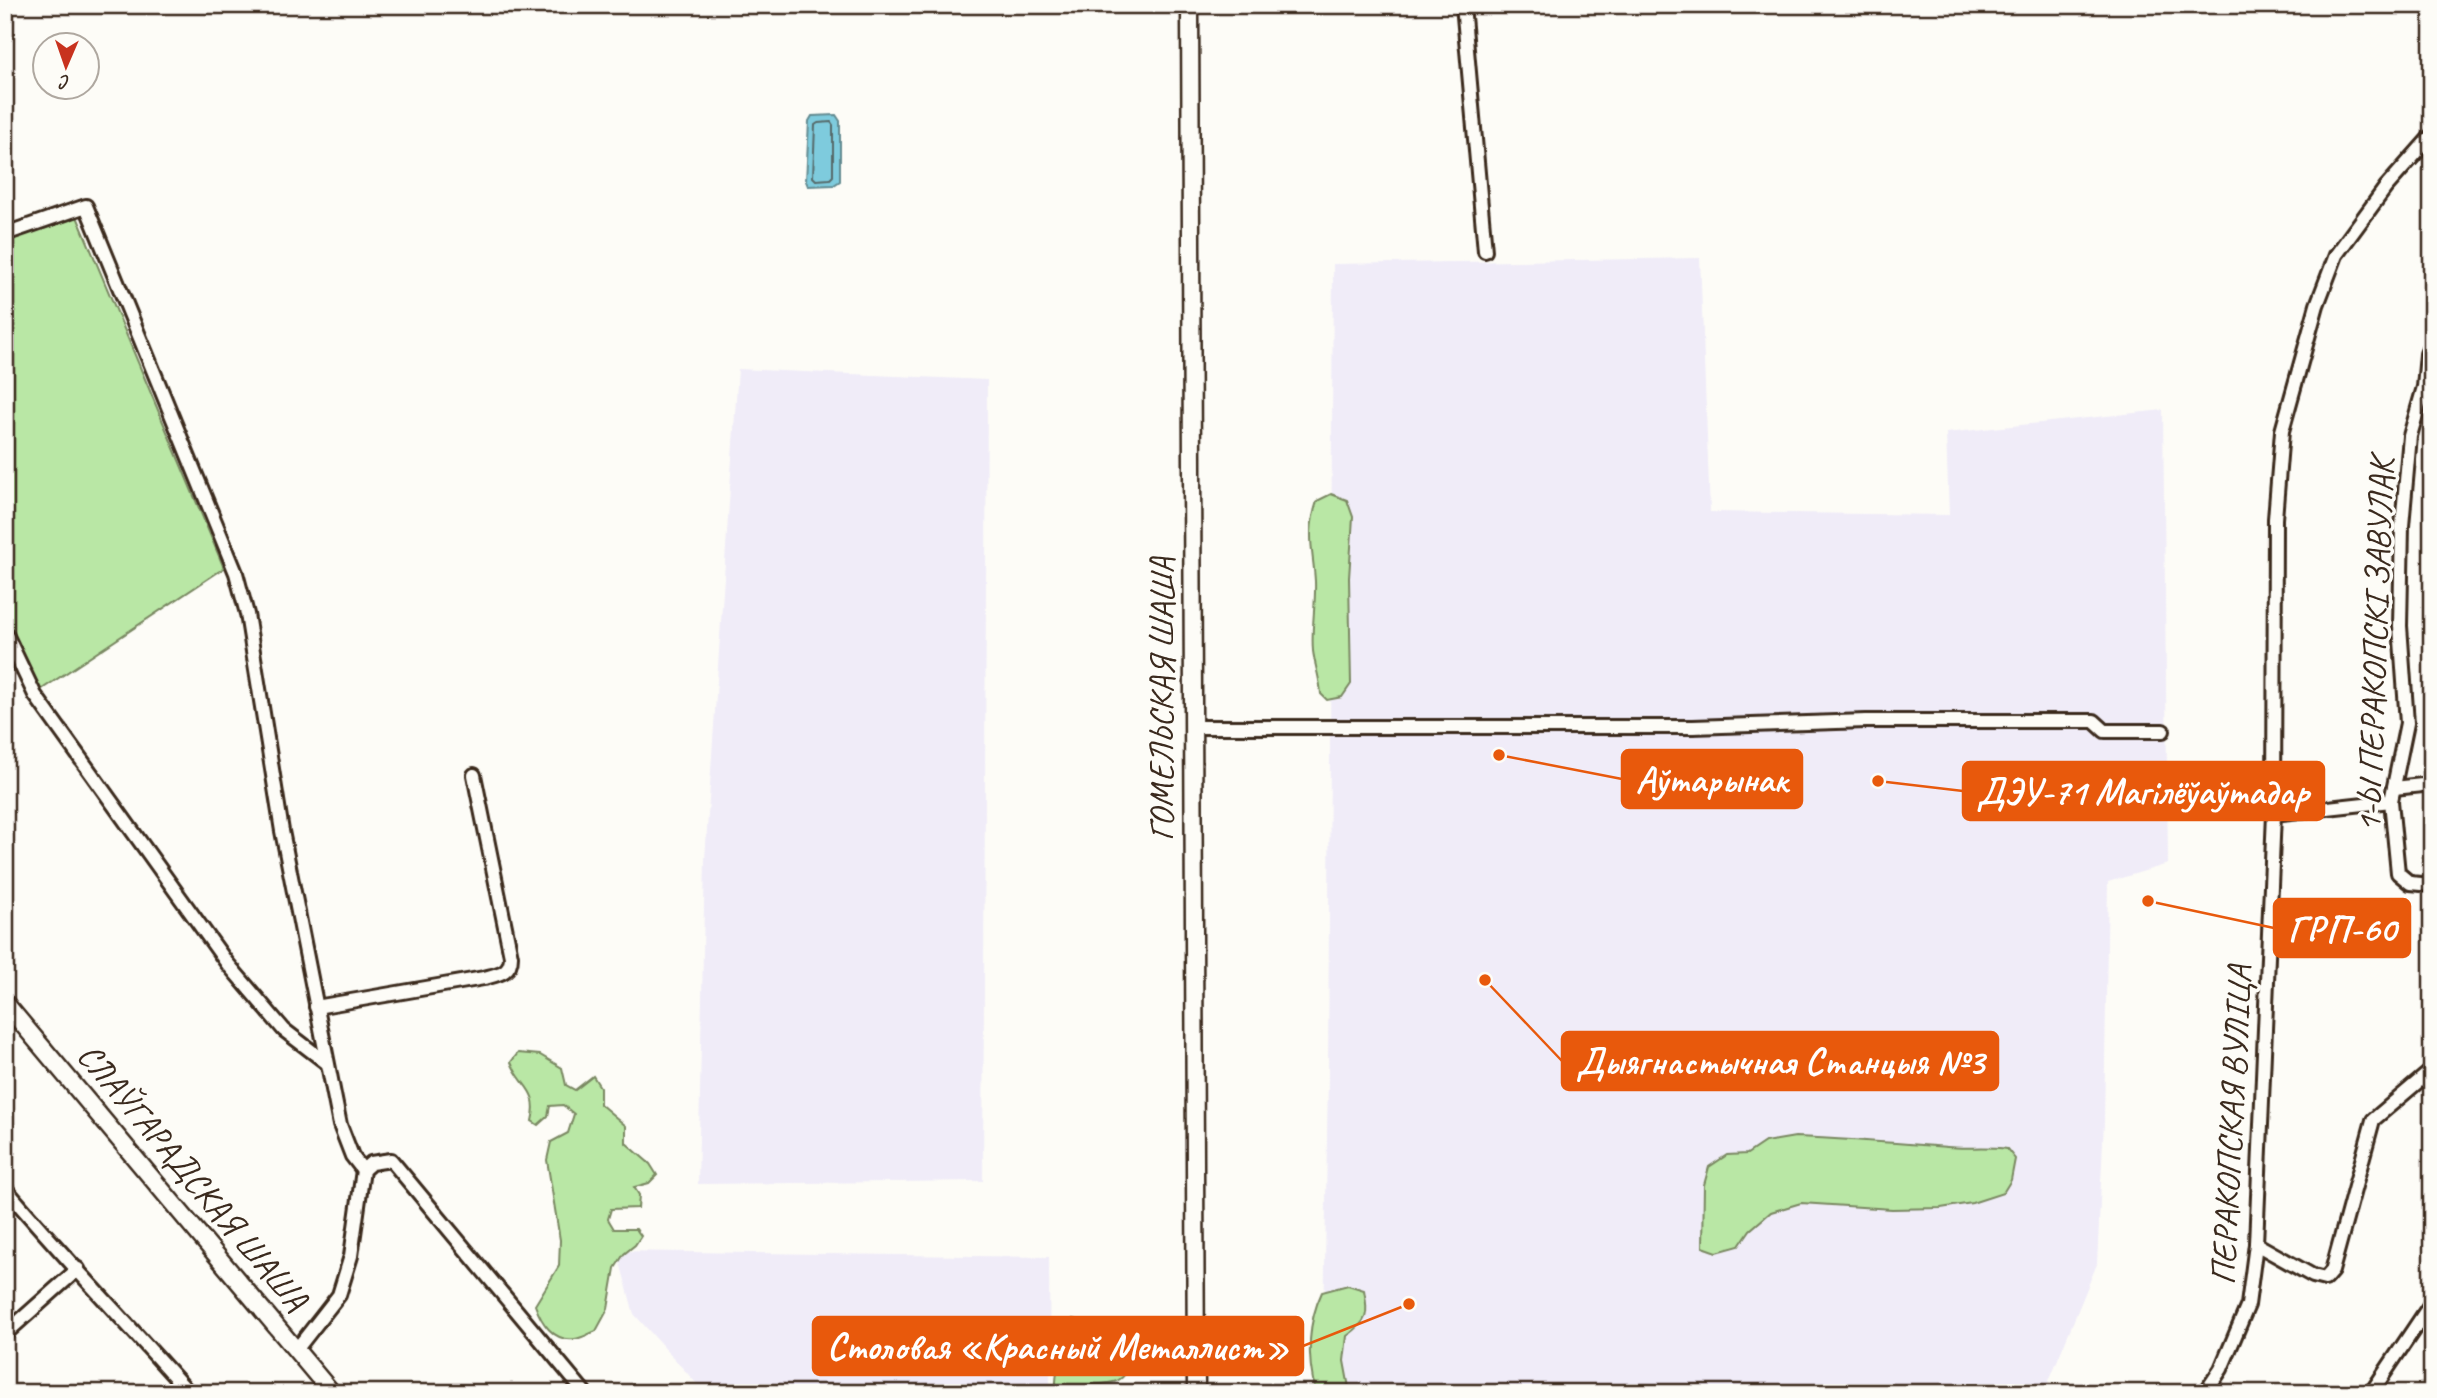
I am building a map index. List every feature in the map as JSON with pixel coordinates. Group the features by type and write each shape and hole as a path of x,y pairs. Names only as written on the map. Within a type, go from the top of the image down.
{"main road":[{"name":"ГОМЕЛЬСКАЯ ШАША","path":"1190,5 1196,1393"},
{"name":"СЛАЎГАРАДСКАЯ ШАША","path":"5,1003 296,1350 325,1390"}],"street":[{"path":"1463,5 1485,251"},
{"name":"ПЕРАКОПСКАЯ ВУЛІЦА","path":"2205,1393 2221,1369 2248,1305 2256,1244 2274,814 2275,519 2282,431 2317,305 2336,255 2379,197 2432,135"},
{"path":"5,234 86,206 236,573 247,614 282,831 340,1125 352,1156 363,1170"},
{"name":"1-Ы ПЕРАКОПСКІ ЗАВУЛАК","path":"2432,342 2427,354 2424,387 2410,436 2402,526 2400,626 2407,723 2391,801 2398,873 2410,883 2432,885"},
{"path":"5,632 35,695 227,963 284,1030 327,1063"},
{"path":"1193,727 1679,727 1866,721 2094,721 2105,731 2163,732"},
{"path":"316,1007 484,978 502,974 508,969 511,956 474,775"},
{"path":"2393,788 2432,784"},
{"path":"2274,814 2391,801"},
{"path":"2256,1244 2313,1276 2325,1279 2332,1271 2373,1120 2432,1070"},
{"path":"296,1350 339,1295 351,1256 363,1170 371,1163 391,1160 585,1393"},
{"path":"5,1188 51,1244 78,1269 190,1393"},
{"path":"5,1334 78,1269"},
{"path":"2371,1393 2432,1302"}],"shaded area":[{"path":"1700,258 1710,512 1949,515 1946,433 2163,410 2168,864 2108,882 2104,1122 2097,1264 2044,1393 1323,1393 1328,1073 1333,264"},
{"path":"738,369 987,380 983,1181 698,1184 705,859"},
{"path":"617,1251 1049,1257 1050,1393 705,1393 634,1314"}],"green space":[{"path":"76,214 224,568 39,691 5,621 5,238"},
{"path":"1331,494 1347,500 1353,517 1349,578 1351,684 1342,697 1327,700 1321,694 1313,651 1315,581 1311,533 1317,501"},
{"path":"518,1053 540,1055 562,1068 566,1085 575,1090 593,1076 600,1087 600,1104 626,1126 626,1143 650,1164 657,1175 649,1183 634,1187 639,1195 638,1208 611,1209 608,1219 614,1229 636,1229 641,1236 615,1268 608,1309 596,1331 580,1338 567,1339 554,1334 544,1324 535,1305 559,1266 560,1240 547,1160 551,1142 568,1133 574,1114 563,1105 550,1106 548,1116 538,1125 532,1121 534,1110 531,1095 511,1062"},
{"path":"1795,1137 1955,1148 2000,1148 2007,1149 2015,1159 2011,1180 2003,1193 1972,1203 1941,1208 1892,1209 1801,1203 1771,1212 1750,1230 1739,1246 1717,1252 1703,1247 1704,1185 1709,1167 1727,1155 1747,1154 1765,1142"},
{"path":"1348,1285 1364,1290 1366,1306 1363,1321 1347,1336 1344,1361 1350,1393 1316,1393 1310,1355 1313,1316 1322,1292"},
{"path":"1073,1319 1090,1324 1100,1341 1102,1355 1127,1370 1124,1376 1113,1382 1078,1387 1078,1393 1055,1393 1060,1336"}],"water":[{"path":"836,115 840,121 840,181 834,185 808,186 809,121 812,116"}],"place":[{"name":"Аўтарынак","path":"1499,755"},
{"name":"ДЭУ-71 Магілёўаўтадар","path":"1878,781"},
{"name":"ГРП-60","path":"2148,901"},
{"name":"Дыягнастычная Станцыя №3","path":"1485,980"},
{"name":"Столовая «Красный Металлист»","path":"1409,1304"}]}
